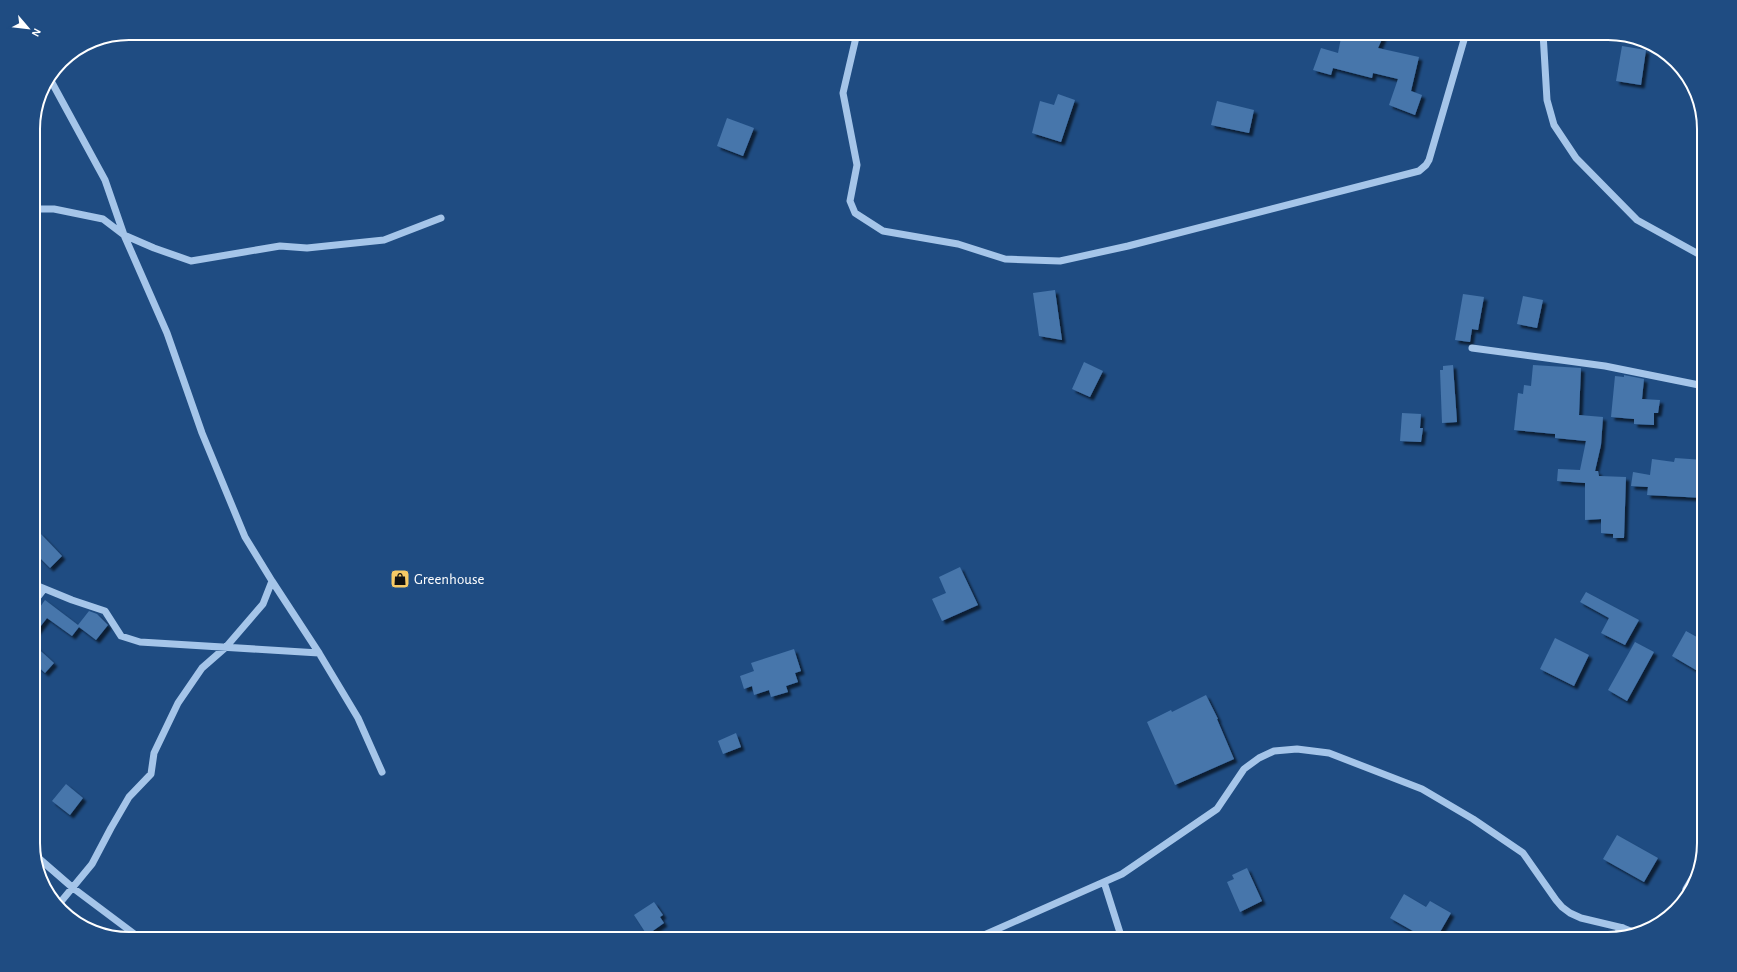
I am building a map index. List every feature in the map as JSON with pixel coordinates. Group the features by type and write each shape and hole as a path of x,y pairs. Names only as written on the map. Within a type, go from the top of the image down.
{"street":[{"path":"855,40 843,94 857,165 850,201 855,213 883,231 958,244 1005,259 1060,261 1136,244 1419,172 1429,160 1464,40"},
{"path":"1543,40 1547,100 1554,125 1576,158 1637,220 1697,253"},
{"path":"53,84 105,180 124,235 167,333 202,433 245,537 272,582 319,653 358,718 382,772"},
{"path":"40,209 54,209 103,219 124,235 191,262 280,246 307,248 384,240 441,218"},
{"path":"1472,348 1605,366 1697,385"},
{"path":"62,901 92,864 129,797 151,774 154,753 178,703 202,668 226,647 263,604 272,582"},
{"path":"40,587 105,611 121,636 134,640 163,644 319,653"},
{"path":"40,594 44,589"},
{"path":"991,932 1122,874 1217,809 1244,770 1258,758 1274,752 1297,749 1329,753 1422,789 1473,819 1522,852 1556,900 1570,913 1581,918 1627,930"},
{"path":"42,861 73,888 132,932"},
{"path":"1104,882 1120,932"},
{"path":"1620,931 1623,928"}],"building":[{"path":"1341,40 1382,40 1378,48 1419,57 1411,91 1422,95 1415,115 1389,105 1398,79 1373,73 1372,78 1333,68 1331,75 1313,70 1321,48 1338,53"},
{"path":"1622,46 1646,50 1641,85 1616,81"},
{"path":"1058,94 1075,100 1061,142 1032,133 1040,101 1054,105"},
{"path":"1217,101 1254,110 1249,133 1211,125"},
{"path":"727,118 754,128 743,156 717,146"},
{"path":"1055,290 1062,340 1039,336 1033,293"},
{"path":"1463,294 1484,297 1478,330 1472,329 1470,342 1455,340"},
{"path":"1523,296 1543,300 1537,328 1517,324"},
{"path":"1084,362 1103,371 1090,397 1072,389"},
{"path":"1453,365 1457,422 1442,423 1440,370 1443,370 1443,366"},
{"path":"1533,365 1581,368 1579,415 1603,417 1601,445 1595,471 1598,471 1599,476 1626,477 1624,538 1613,538 1613,534 1601,533 1601,519 1585,520 1585,483 1557,481 1558,469 1580,470 1586,441 1555,438 1555,434 1514,430 1518,393 1523,394 1524,385 1531,386"},
{"path":"1624,375 1644,379 1642,399 1660,400 1658,413 1654,413 1654,425 1634,424 1634,419 1611,417 1615,376 1624,377"},
{"path":"1402,413 1421,414 1420,428 1423,428 1421,442 1400,441"},
{"path":"1675,458 1697,460 1697,498 1647,495 1648,487 1631,486 1633,472 1650,475 1652,459 1674,462"},
{"path":"40,533 62,556 50,568 40,558"},
{"path":"960,567 978,605 942,621 932,599 946,593 939,577"},
{"path":"1586,592 1639,620 1625,645 1601,633 1609,618 1580,602"},
{"path":"45,600 78,625 89,611 97,614 108,625 96,640 79,627 72,636 47,618 40,627 40,607"},
{"path":"1686,631 1697,637 1697,671 1672,656"},
{"path":"1555,638 1589,655 1574,686 1540,669"},
{"path":"1635,642 1654,652 1627,701 1608,690"},
{"path":"794,649 801,671 795,673 798,682 786,686 788,692 771,697 769,690 754,695 752,686 744,689 740,676 754,671 751,663"},
{"path":"40,650 54,663 45,673 40,668"},
{"path":"1206,695 1218,719 1234,759 1175,785 1147,722 1171,710 1172,712"},
{"path":"736,733 741,747 723,754 718,741"},
{"path":"66,784 83,798 70,815 52,801"},
{"path":"1617,835 1658,858 1644,882 1603,859"},
{"path":"1247,868 1262,901 1240,912 1227,882 1234,879 1232,875"},
{"path":"1404,894 1426,907 1430,901 1451,913 1440,932 1415,932 1390,918"},
{"path":"654,902 663,915 660,917 664,923 651,932 645,932 634,915"}],"place":[{"name":"Greenhouse","path":"400,579"}]}
